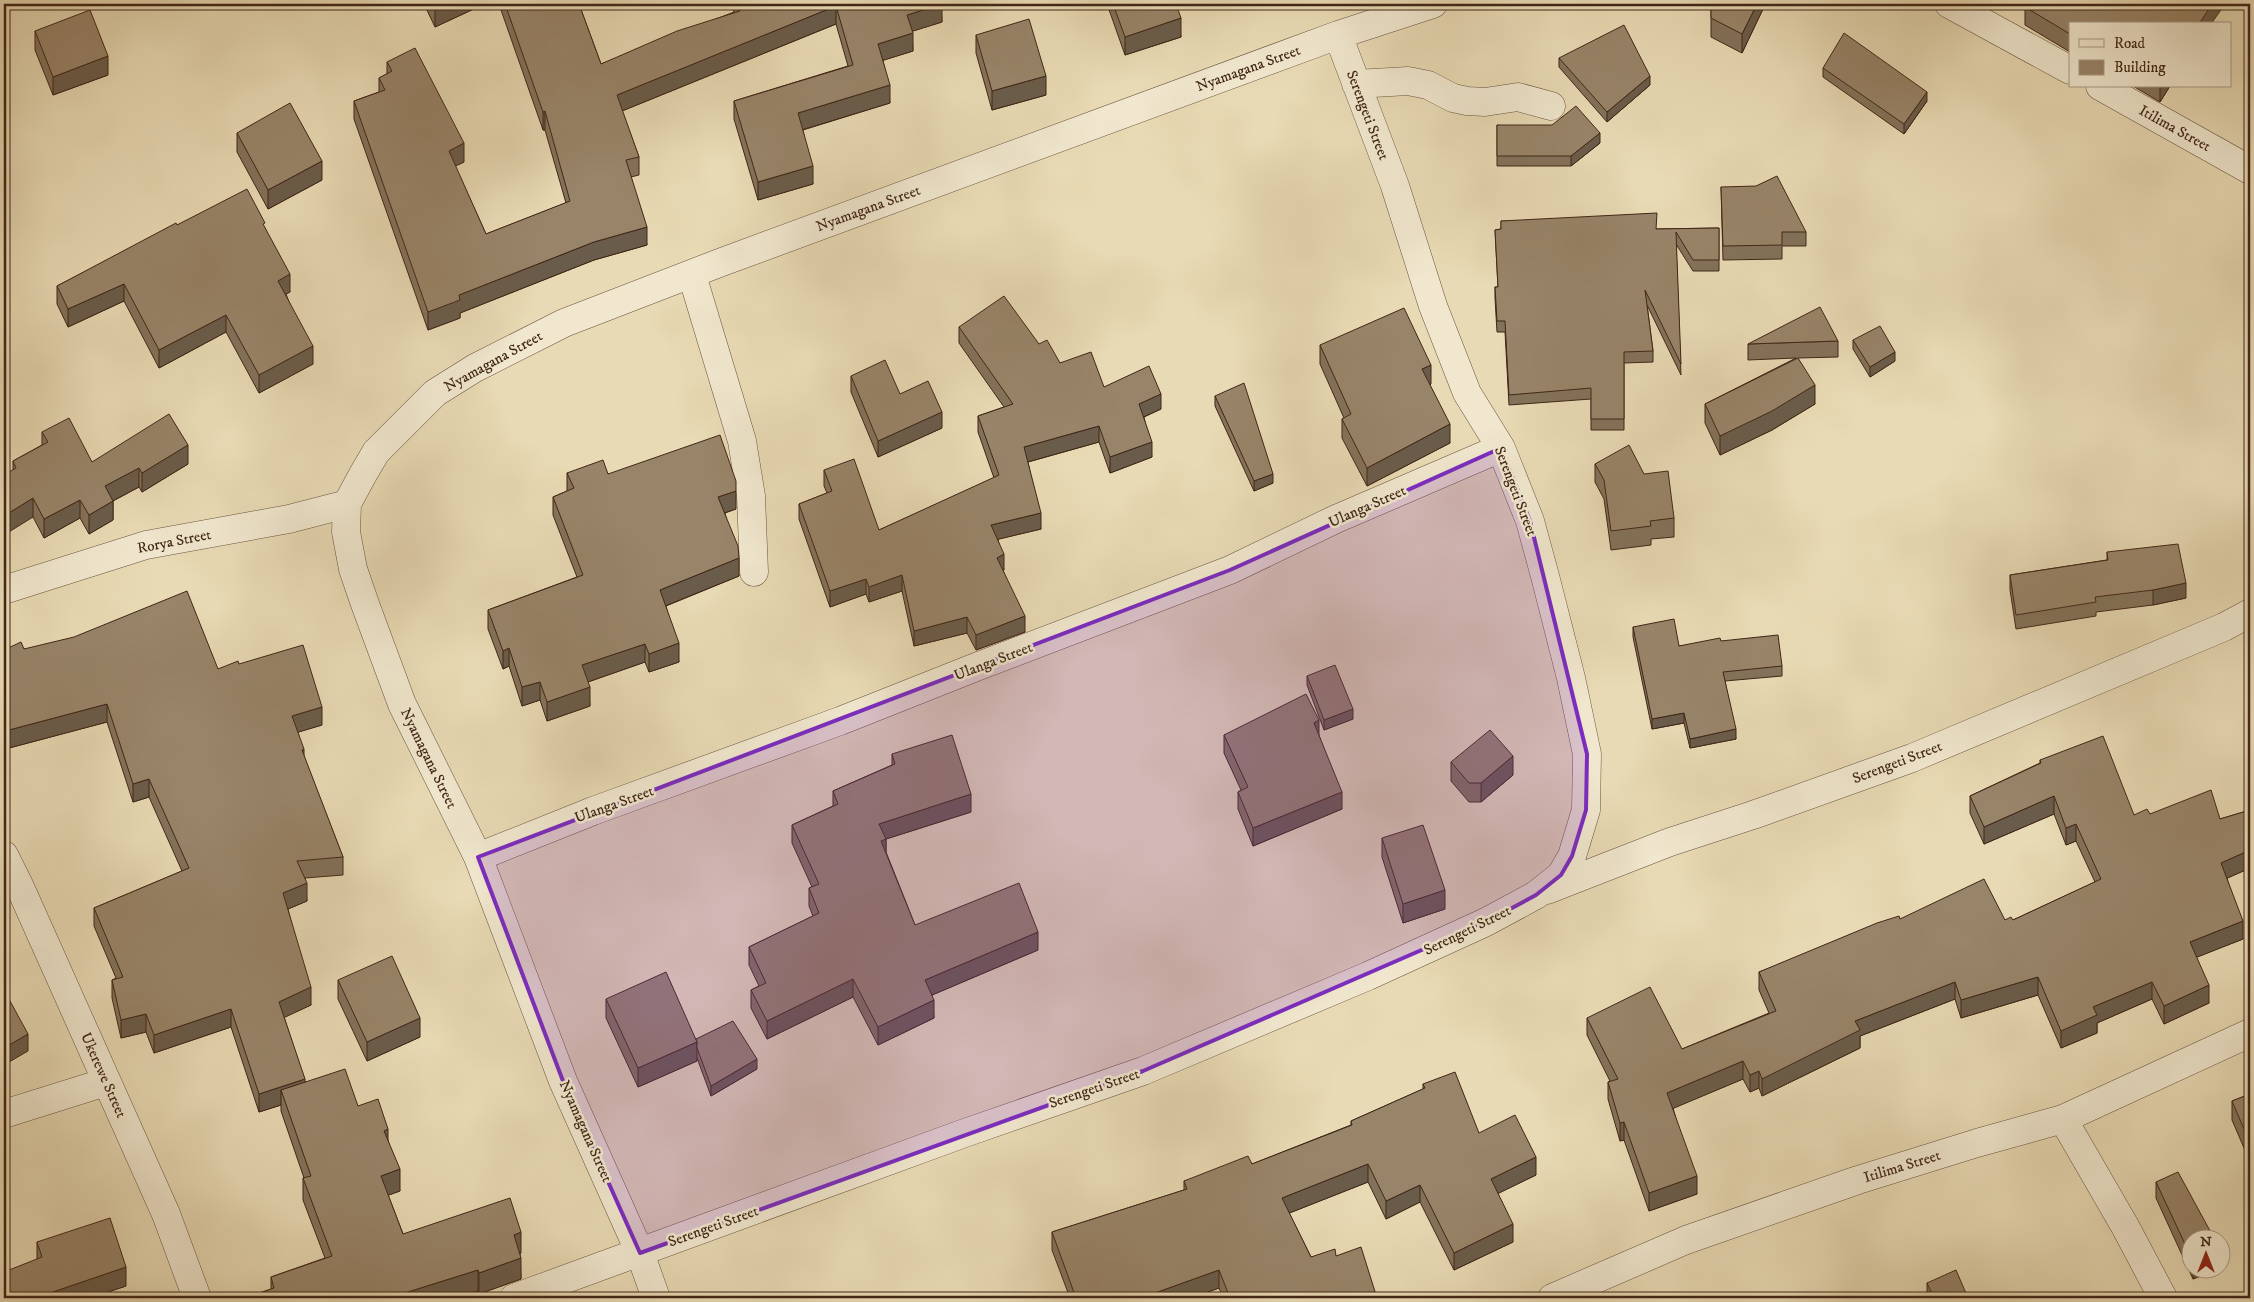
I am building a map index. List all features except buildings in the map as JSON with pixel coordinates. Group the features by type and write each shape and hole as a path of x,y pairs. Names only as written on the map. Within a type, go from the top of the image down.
{"street":[{"name":"Nyamagana Street","path":"656,1298 640,1253 564,1081 478,857 402,704 353,569 346,532 348,504 376,452 435,393 475,368 564,323 722,262 1338,35 1433,4"},
{"path":"1949,4 2069,69"},
{"name":"Serengeti Street","path":"1338,35 1395,186 1433,306 1466,392 1501,448 1530,521 1571,678 1587,754 1586,810 1572,856 1561,875 1536,895"},
{"path":"1356,84 1408,81 1428,85 1453,98 1466,101 1485,102 1518,97 1550,106"},
{"name":"Itilima Street","path":"2104,88 2250,170"},
{"path":"692,275 742,441 751,496 754,572"},
{"name":"Ulanga Street","path":"478,857 593,811 840,721 1230,570 1336,519 1501,448"},
{"name":"Rorya Street","path":"4,590 146,545 289,519 348,504"},
{"name":"Serengeti Street","path":"514,1298 962,1134 1143,1071 1368,976 1486,922 1536,895 1670,842 1753,815 1912,758 2224,627 2250,613"},
{"name":"Ukerewe Street","path":"4,855 166,1214 198,1298"},
{"name":"Itilima Street","path":"1552,1298 1686,1240 1867,1177 2063,1119 2250,1033"},
{"path":"4,1114 106,1082"},
{"path":"2063,1119 2126,1228 2163,1298"}],"highlighted area":[{"path":"1501,448 1530,521 1587,754 1586,810 1572,856 1561,875 1536,895 1486,922 1143,1071 640,1253 563,1081 478,857 1230,570"}]}
